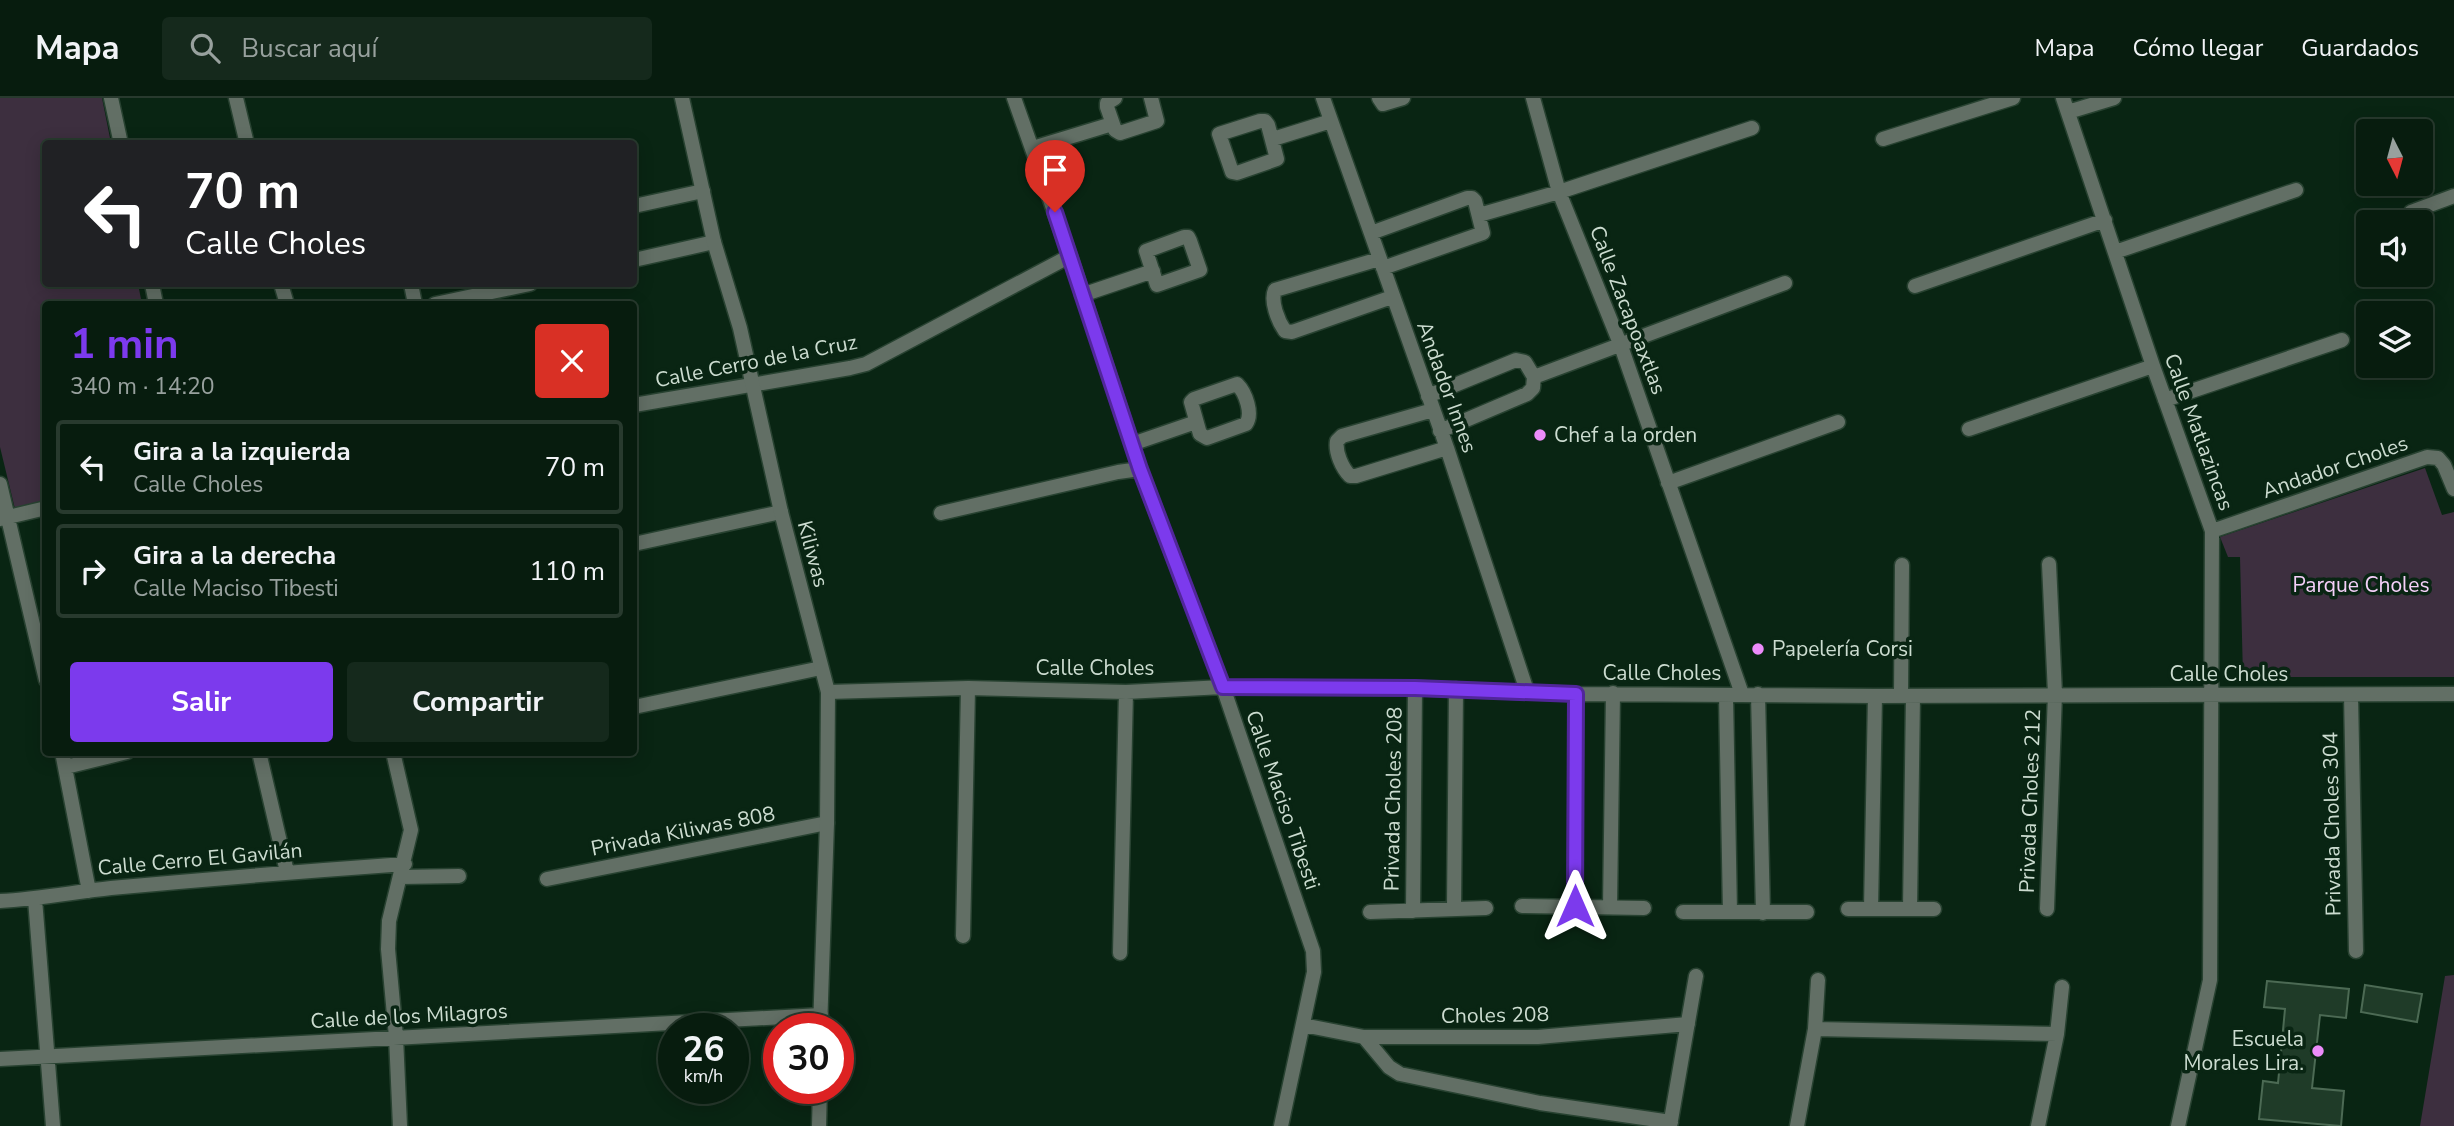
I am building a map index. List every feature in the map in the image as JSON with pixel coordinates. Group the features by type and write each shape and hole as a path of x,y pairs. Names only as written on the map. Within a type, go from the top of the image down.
{"street":[{"path":"111,98 120,140"},
{"path":"236,98 246,140"},
{"name":"Kiliwas","path":"682,98 714,242 754,385 780,512 828,691 827,823 820,1013"},
{"name":"Calle Maciso Tibesti","path":"1014,98 1070,256 1140,469 1223,687 1313,951 1314,972 1281,1126"},
{"path":"1115,98 1107,103 1117,133 1157,121 1152,98"},
{"name":"Andador Innes","path":"1323,98 1447,448 1527,691"},
{"path":"1379,98 1383,104 1404,98"},
{"name":"Calle Zacapoaxtlas","path":"1533,98 1559,192 1621,346 1742,694"},
{"path":"1884,139 2013,98"},
{"path":"2066,105 2114,98"},
{"name":"Calle Matlazincas","path":"2066,105 2153,366 2212,531 2210,980 2178,1126"},
{"path":"1265,121 1273,139 1277,159 1237,173 1229,168 1219,134 1265,121"},
{"path":"1273,139 1331,121"},
{"path":"1033,148 1112,124"},
{"path":"1479,215 1559,192 1752,128"},
{"path":"2115,252 2296,190"},
{"path":"637,205 703,191"},
{"path":"2416,210 2454,196"},
{"path":"1371,233 1467,198 1475,201 1485,230 1480,235 1381,264 1275,290 1273,300 1282,327 1285,331 1292,332 1392,297"},
{"path":"1915,286 2105,220"},
{"path":"637,259 714,242"},
{"name":"Calle Cerro de la Cruz","path":"637,404 866,363 1070,256"},
{"path":"1082,295 1153,271"},
{"path":"1534,377 1785,283"},
{"path":"449,301 516,287"},
{"path":"2165,400 2342,340"},
{"path":"1440,430 1527,394 1533,388 1534,377 1525,362 1516,360 1431,403 1342,436 1336,441 1336,447 1350,477 1447,448"},
{"path":"1969,429 2153,366"},
{"path":"1237,384 1241,388 1250,415 1250,421 1246,425 1207,438 1200,434 1196,422 1191,402 1194,399 1231,385 1237,384"},
{"path":"1132,443 1196,422"},
{"path":"1668,483 1838,422"},
{"name":"Andador Choles","path":"2212,531 2427,457 2438,458 2444,465 2454,489"},
{"path":"942,513 1140,469"},
{"path":"0,484 4,518 41,640"},
{"path":"4,518 42,509"},
{"path":"637,543 780,512"},
{"name":"Privada Choles 212","path":"2048,909 2055,694 2049,564"},
{"path":"1902,565 1910,909"},
{"path":"637,706 821,668"},
{"name":"Calle Choles","path":"828,691 968,688 1126,692 1223,687 1415,688 1576,694 1875,696 2454,694"},
{"path":"963,936 968,688"},
{"name":"Privada Choles 208","path":"1412,911 1415,688"},
{"path":"1454,908 1456,689"},
{"path":"1120,953 1126,692"},
{"path":"1610,908 1613,693"},
{"path":"1575,906 1576,694"},
{"path":"1758,694 1763,913"},
{"path":"1726,695 1730,912"},
{"name":"Privada Choles 304","path":"2351,695 2356,951"},
{"path":"1871,909 1875,696"},
{"path":"63,756 89,891"},
{"path":"66,767 111,756"},
{"path":"260,756 286,872"},
{"path":"394,756 411,830 389,921 388,949 400,1126"},
{"name":"Privada Kiliwas 808","path":"547,879 827,823"},
{"name":"Calle Cerro El Gavilán","path":"0,901 286,872 403,870 459,876"},
{"path":"35,899 52,1126"},
{"path":"1522,906 1644,908"},
{"name":"Privada Choles 208","path":"1370,912 1486,908"},
{"path":"1848,909 1934,909"},
{"path":"1683,912 1807,912"},
{"path":"1364,1037 1389,1067 1400,1073 1540,1103 1670,1124 1696,976"},
{"path":"1797,1126 1815,1029 1818,980"},
{"path":"2038,1126 2057,1034 2062,987"},
{"name":"Calle de los Milagros","path":"0,1059 396,1037 763,1024"},
{"name":"Choles 208","path":"1303,1026 1364,1037 1538,1037 1688,1024"},
{"path":"1815,1029 2057,1034"},
{"path":"820,1104 820,1126"}],"green space":[{"path":"0,98 102,98 110,140 42,140 42,287 139,287 141,301 42,301 42,504 15,509 0,447"},
{"name":"Parque Choles","path":"2425,468 2442,515 2454,512 2454,677 2243,677 2240,557 2228,557 2220,537"},
{"path":"2454,975 2454,1126 2420,1126 2445,976"}],"building":[{"path":"2267,981 2349,989 2346,1018 2320,1015 2312,1088 2344,1091 2341,1126 2259,1119 2263,1081 2278,1083 2285,1009 2264,1007"},
{"path":"2365,985 2422,994 2417,1022 2361,1012"}],"place":[{"name":"Chef a la orden","path":"1540,435"},
{"name":"Papelería Corsi","path":"1758,649"},
{"name":"Escuela Morales Lira.","path":"2318,1051"}],"route":[{"path":"1055,212 1140,469 1223,687 1415,688 1576,694 1575,906"}]}
